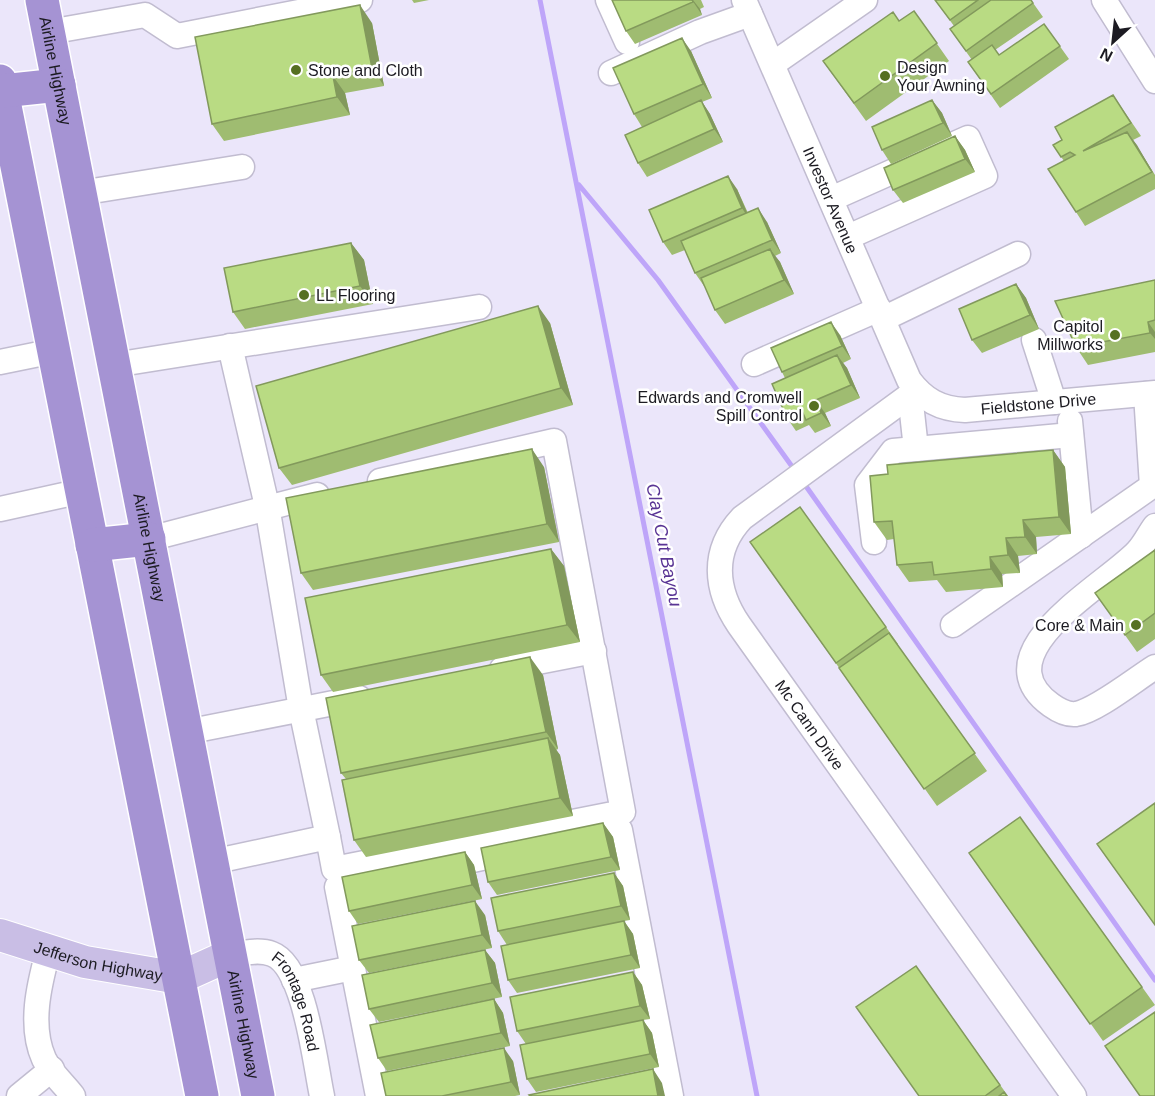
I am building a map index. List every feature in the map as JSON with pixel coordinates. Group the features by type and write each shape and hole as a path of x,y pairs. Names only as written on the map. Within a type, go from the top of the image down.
{"highway":[{"name":"Airline Highway","path":"42,0 258,1096"},
{"path":"59,85 1,88 202,1096"},
{"path":"92,545 148,539"}],"main road":[{"name":"Jefferson Highway","path":"0,935 85,962 178,978 230,955"}],"street":[{"path":"49,32 145,15 177,36 360,0"},
{"path":"608,0 627,42"},
{"path":"772,64 865,0"},
{"path":"1104,0 1155,81"},
{"path":"611,73 700,32 747,7"},
{"name":"Investor Avenue","path":"747,7 909,380 917,393"},
{"path":"831,199 968,138 985,176 848,237"},
{"path":"80,193 242,167"},
{"path":"754,364 881,314 1018,254"},
{"path":"114,365 479,307"},
{"path":"1034,340 1061,401 1071,435 1081,536"},
{"path":"148,539 267,506 554,441 622,812 334,869 301,709 267,506 230,346"},
{"path":"0,362 54,351"},
{"path":"916,449 917,393"},
{"name":"Fieldstone Drive","path":"917,393 945,408 965,410 1150,393"},
{"name":"Mc Cann Drive","path":"917,393 742,518 726,542 718,572 719,585 729,610 1074,1096"},
{"path":"953,625 1152,486 1150,393"},
{"path":"874,542 867,485 893,451 1071,435"},
{"path":"0,508 82,491"},
{"path":"1155,526 1137,552 1051,625 1030,657 1028,677 1047,702 1061,711 1076,714 1089,709 1155,667"},
{"path":"477,674 594,651"},
{"path":"186,732 383,693"},
{"path":"378,1096 337,887 620,830 671,1096"},
{"path":"212,862 328,837"},
{"name":"Frontage Road","path":"230,955 257,951 271,953 282,959 294,980 307,1023 322,1096"},
{"path":"48,952 40,981 36,1022 44,1059 73,1096"},
{"path":"294,980 353,968"},
{"path":"19,1096 52,1069"}],"building":[{"path":"612,0 692,0 693,2 626,31"},
{"path":"935,0 978,0 950,20"},
{"path":"991,0 1031,0 1033,3 966,51 950,29"},
{"name":"Stone and Cloth","path":"360,5 372,68 333,76 337,97 212,124 195,37"},
{"path":"914,11 937,43 854,103 823,61 893,12 899,21"},
{"path":"1044,24 1060,46 991,94 968,62 992,45 999,55"},
{"path":"682,38 703,84 634,114 613,68"},
{"path":"1113,95 1131,123 1083,151 1127,132 1152,172 1076,212 1048,169 1075,155 1070,152 1061,157 1053,145 1062,140 1055,127"},
{"path":"701,100 714,129 638,163 625,135"},
{"path":"932,100 943,123 882,150 872,127"},
{"path":"955,136 965,159 893,190 884,168"},
{"path":"728,176 742,208 663,242 649,210"},
{"path":"758,208 772,240 695,273 681,241"},
{"path":"351,243 360,286 233,312 224,268"},
{"path":"770,249 784,280 715,310 701,278"},
{"path":"1155,280 1155,320 1148,322 1150,333 1076,347 1055,301"},
{"path":"1016,284 1030,315 972,340 959,309"},
{"path":"538,306 561,388 279,468 256,386"},
{"path":"831,322 842,346 782,372 771,348"},
{"path":"837,355 851,385 816,400 821,413 806,420 802,411 787,418 772,384"},
{"path":"532,449 547,524 301,573 286,498"},
{"path":"1053,450 1059,517 1023,520 1025,537 1006,538 1008,555 990,557 991,569 934,575 932,562 897,565 892,521 874,522 870,476 888,474 887,465"},
{"path":"800,507 886,627 836,663 750,542"},
{"path":"551,549 567,625 321,675 305,598"},
{"path":"1155,550 1155,613 1125,635 1095,593"},
{"path":"889,633 975,753 924,789 839,668"},
{"path":"530,657 546,732 341,773 326,698"},
{"path":"548,738 560,798 354,840 342,780"},
{"path":"1155,803 1155,925 1097,844"},
{"path":"1020,817 1142,987 1090,1024 969,853"},
{"path":"603,823 611,857 488,882 481,848"},
{"path":"465,852 472,885 349,911 342,877"},
{"path":"614,873 621,906 498,931 491,898"},
{"path":"475,901 482,935 359,960 352,926"},
{"path":"624,921 631,955 508,980 501,946"},
{"path":"485,950 492,983 369,1009 362,975"},
{"path":"916,966 1000,1085 985,1096 919,1096 856,1007"},
{"path":"633,972 640,1006 517,1031 510,997"},
{"path":"494,999 501,1033 378,1058 370,1025"},
{"path":"1155,1012 1155,1096 1140,1096 1105,1046"},
{"path":"643,1020 650,1054 527,1079 520,1045"},
{"path":"504,1048 511,1082 442,1096 386,1096 381,1073"},
{"path":"653,1069 658,1096 529,1095"}],"waterway":[{"name":"Clay Cut Bayou","path":"540,0 757,1096"},
{"path":"579,185 658,280 796,472"},
{"path":"803,482 1155,980"}],"place":[{"name":"Stone and Cloth","path":"296,70"},
{"name":"Design Your Awning","path":"885,76"},
{"name":"LL Flooring","path":"304,295"},
{"name":"Capitol Millworks","path":"1115,335"},
{"name":"Edwards and Cromwell Spill Control","path":"814,406"},
{"name":"Core & Main","path":"1136,625"}]}
